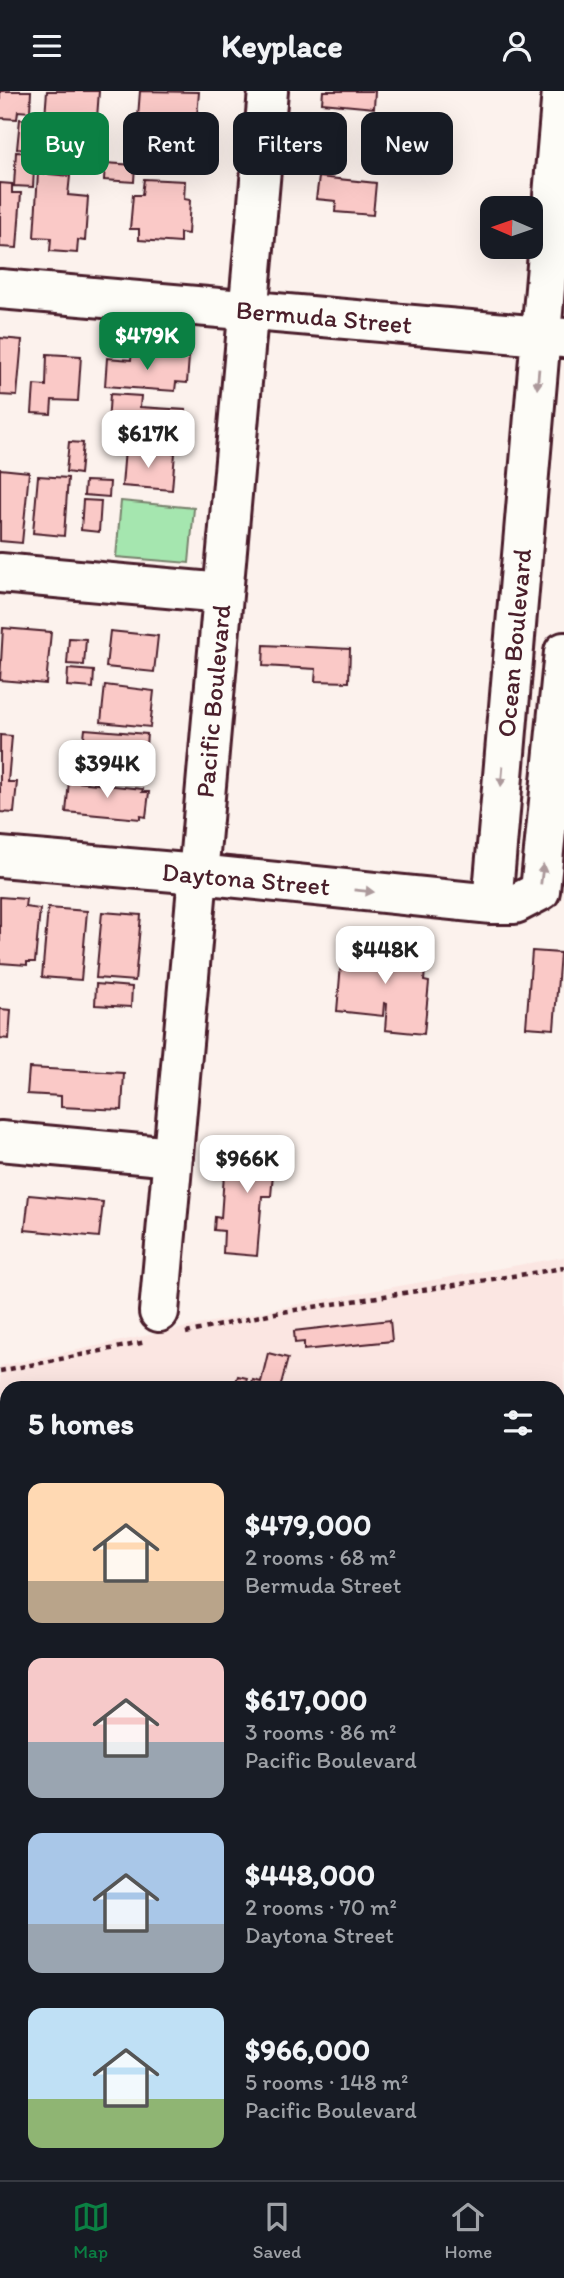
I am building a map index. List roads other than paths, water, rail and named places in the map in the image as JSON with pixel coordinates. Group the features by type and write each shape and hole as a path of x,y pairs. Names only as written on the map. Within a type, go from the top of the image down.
{"street":[{"name":"Pacific Boulevard","path":"164,1329 173,1157 268,91"},
{"name":"Ocean Boulevard","path":"562,91 553,337 492,904 515,904 540,891 564,652"},
{"name":"Bermuda Street","path":"0,289 553,337"},
{"path":"0,573 223,593"},
{"name":"Daytona Street","path":"0,857 492,904"},
{"path":"0,1141 173,1157"}]}
